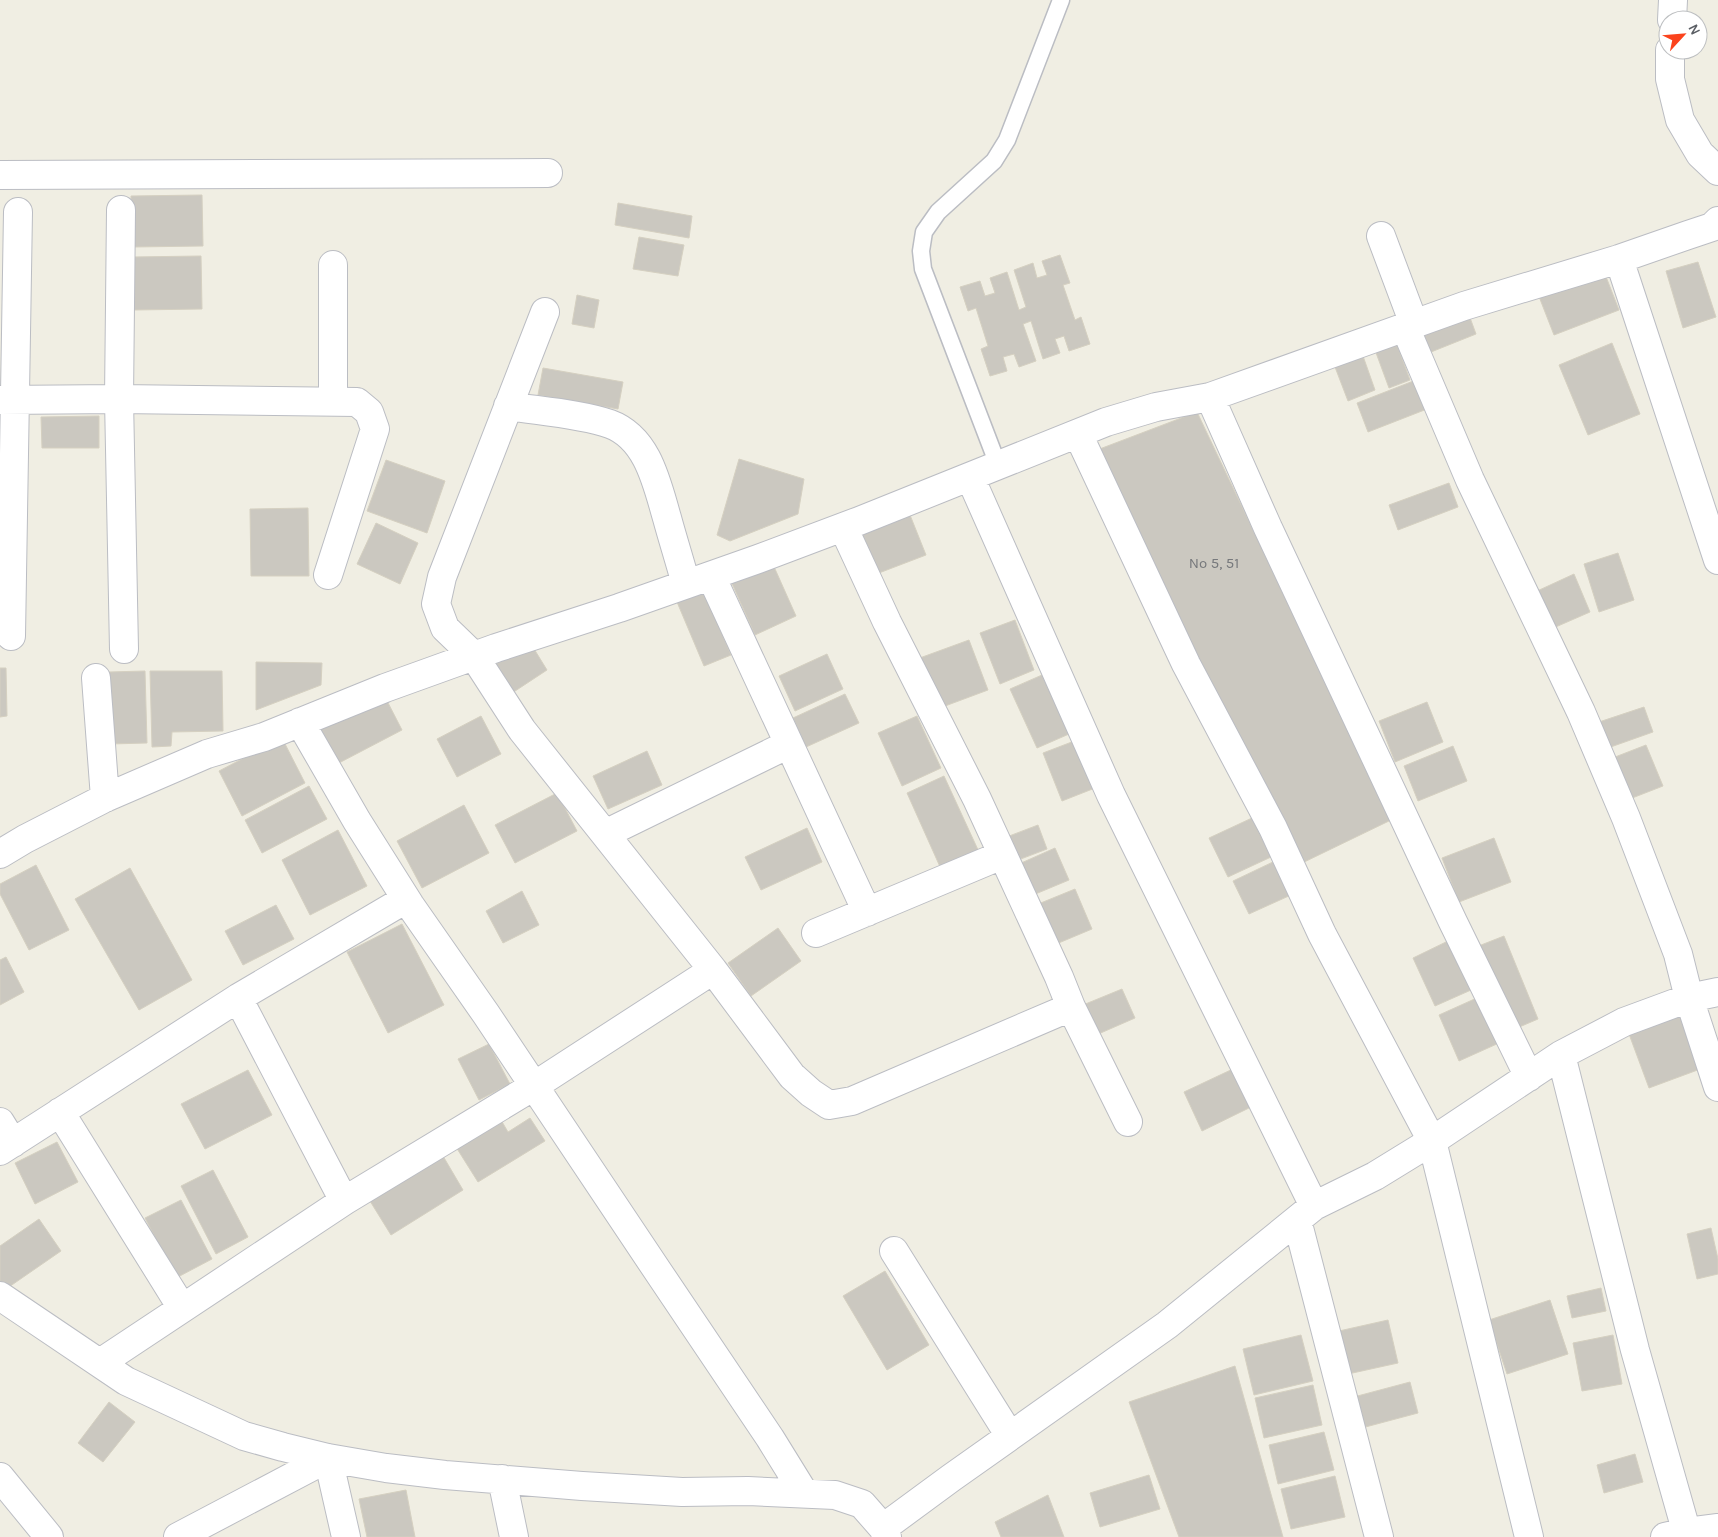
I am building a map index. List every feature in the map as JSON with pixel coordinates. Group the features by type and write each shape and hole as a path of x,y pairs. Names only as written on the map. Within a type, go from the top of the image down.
{"street":[{"path":"1670,60 1670,79 1680,120 1700,154 1718,171"},
{"path":"0,175 548,173"},
{"path":"121,210 119,399 124,649"},
{"path":"11,636 7,400 18,212"},
{"path":"0,854 105,798 207,754 264,737 385,688 699,580 843,527 1106,422 1156,408 1210,397 1464,306 1619,259 1704,230 1718,221"},
{"path":"1381,236 1410,325 1470,480 1581,712 1626,818 1678,954 1689,998 1718,1087"},
{"path":"1619,259 1718,560"},
{"path":"333,265 333,401"},
{"path":"545,312 442,577 436,604 445,628 474,656 522,730 713,970 792,1076 811,1093 829,1104 852,1101 1071,1007"},
{"path":"1210,397 1268,528 1452,922 1529,1077"},
{"path":"7,400 119,399 357,402 369,412 375,429 368,456 328,575"},
{"path":"508,406 590,419 611,425 629,436 645,455 699,580 789,744 867,912"},
{"path":"1078,434 1186,664 1273,828 1322,934 1432,1141 1529,1537"},
{"path":"970,477 1111,796 1306,1213 1379,1537"},
{"path":"843,527 887,622 977,799 1071,1007 1128,1122"},
{"path":"96,678 105,798"},
{"path":"300,722 357,821 406,899 770,1438 804,1493"},
{"path":"605,834 789,744"},
{"path":"816,933 1002,855"},
{"path":"4,1139 60,1112 238,998 406,899"},
{"path":"100,1363 344,1201 534,1086 713,970"},
{"path":"0,1296 126,1381 208,1421 244,1436 328,1458 386,1468 446,1475 682,1492 748,1491 834,1495 862,1504 885,1533 1010,1436 1167,1325 1306,1213 1375,1176 1561,1056 1624,1022 1689,998 1718,992"},
{"path":"238,998 344,1201"},
{"path":"1561,1056 1680,1535 1718,1528"},
{"path":"60,1112 182,1308"},
{"path":"894,1251 1010,1436"},
{"path":"191,1534 328,1458"},
{"path":"328,1458 346,1537"},
{"path":"0,1478 49,1537"},
{"path":"502,1479 514,1537"}],"lane":[{"path":"998,465 923,269 921,251 924,232 938,212 994,161 1008,140 1061,0"}],"building":[{"path":"202,195 203,246 132,247 131,196"},
{"path":"618,203 692,216 689,238 615,225"},
{"path":"639,237 684,245 678,276 633,269"},
{"path":"1060,255 1070,283 1063,285 1075,320 1081,317 1090,344 1069,351 1064,336 1055,339 1060,353 1043,359 1031,321 1023,324 1036,361 1019,367 1014,354 1003,357 1007,371 990,376 981,349 988,346 976,308 968,311 960,287 980,281 985,296 995,293 990,278 1007,272 1019,310 1026,307 1014,270 1033,263 1037,278 1047,275 1042,261"},
{"path":"201,256 202,309 133,310 132,257"},
{"path":"1698,262 1716,317 1683,328 1666,271"},
{"path":"1603,269 1619,310 1554,335 1538,294"},
{"path":"577,295 599,300 594,328 572,324"},
{"path":"1469,315 1476,334 1426,354 1418,335"},
{"path":"1396,342 1410,380 1389,388 1375,350"},
{"path":"1612,343 1640,414 1588,435 1559,365"},
{"path":"1363,356 1375,390 1348,401 1335,367"},
{"path":"543,368 623,382 618,409 538,395"},
{"path":"1416,380 1427,409 1368,432 1357,403"},
{"path":"1197,412 1391,820 1298,865 1097,450"},
{"path":"99,416 99,448 42,448 41,417"},
{"path":"739,459 804,479 798,514 730,541 717,535"},
{"path":"386,460 445,481 427,533 367,511"},
{"path":"1449,483 1458,507 1398,530 1389,505"},
{"path":"308,508 309,576 251,576 250,509"},
{"path":"908,510 926,555 871,576 854,530"},
{"path":"376,523 418,543 400,584 357,564"},
{"path":"1618,553 1634,600 1599,612 1584,564"},
{"path":"771,560 796,616 755,635 730,579"},
{"path":"1574,574 1590,612 1551,629 1535,592"},
{"path":"704,591 731,655 704,666 677,602"},
{"path":"1015,620 1034,670 1000,684 980,633"},
{"path":"969,640 988,690 937,709 917,659"},
{"path":"531,644 547,670 506,697 484,661"},
{"path":"827,654 843,689 795,711 779,676"},
{"path":"256,662 322,663 321,685 256,710"},
{"path":"0,668 6,668 7,716 0,717"},
{"path":"145,671 147,743 110,744 109,672"},
{"path":"150,671 222,671 223,731 172,732 171,746 152,747"},
{"path":"1042,675 1069,734 1037,748 1010,689"},
{"path":"845,694 859,723 806,747 793,718"},
{"path":"384,695 402,730 337,764 319,729"},
{"path":"1427,702 1443,742 1395,762 1379,721"},
{"path":"1644,707 1653,732 1605,749 1596,723"},
{"path":"481,716 501,754 457,777 437,739"},
{"path":"917,716 941,768 902,786 878,733"},
{"path":"282,738 305,783 242,816 219,771"},
{"path":"1077,740 1095,788 1062,801 1043,753"},
{"path":"1646,745 1663,786 1627,800 1610,759"},
{"path":"1453,746 1467,781 1418,801 1404,766"},
{"path":"647,751 662,785 608,809 593,776"},
{"path":"944,776 979,852 941,869 907,793"},
{"path":"309,786 327,819 262,853 245,820"},
{"path":"557,793 577,831 515,863 495,825"},
{"path":"464,805 489,853 422,888 397,841"},
{"path":"1252,818 1271,857 1228,877 1209,838"},
{"path":"1038,825 1047,849 1013,862 1004,838"},
{"path":"807,828 822,862 761,890 745,857"},
{"path":"338,830 367,886 310,915 282,860"},
{"path":"1494,838 1511,882 1459,902 1442,858"},
{"path":"1055,848 1069,880 1033,895 1019,864"},
{"path":"1275,861 1291,895 1249,914 1233,881"},
{"path":"36,865 69,930 29,950 0,894 0,884"},
{"path":"130,868 192,980 139,1010 75,899"},
{"path":"1075,889 1092,929 1049,947 1031,907"},
{"path":"522,891 539,925 503,943 486,911"},
{"path":"276,905 294,939 243,965 225,931"},
{"path":"402,924 444,1005 388,1033 347,952"},
{"path":"778,928 801,961 751,996 728,963"},
{"path":"1504,936 1538,1019 1510,1031 1476,947"},
{"path":"1448,941 1471,990 1435,1006 1413,958"},
{"path":"6,957 24,992 0,1005 0,960"},
{"path":"1122,989 1135,1018 1096,1035 1083,1005"},
{"path":"1479,997 1499,1043 1459,1061 1439,1015"},
{"path":"1684,1015 1703,1068 1649,1088 1629,1034"},
{"path":"489,1044 510,1084 479,1100 458,1059"},
{"path":"1235,1068 1253,1106 1202,1131 1184,1092"},
{"path":"248,1070 272,1115 205,1149 181,1104"},
{"path":"530,1118 545,1141 478,1182 456,1147 501,1120 508,1132"},
{"path":"57,1142 78,1182 35,1204 15,1163"},
{"path":"443,1156 463,1190 391,1235 370,1201"},
{"path":"213,1170 248,1237 216,1254 181,1186"},
{"path":"181,1200 212,1259 176,1278 145,1218"},
{"path":"39,1219 61,1251 6,1289 0,1281 0,1246"},
{"path":"1711,1228 1718,1259 1718,1274 1697,1279 1687,1234"},
{"path":"885,1271 929,1345 887,1370 843,1296"},
{"path":"1601,1288 1606,1311 1572,1318 1567,1296"},
{"path":"1550,1300 1568,1354 1507,1374 1489,1320"},
{"path":"1388,1320 1398,1363 1348,1374 1339,1331"},
{"path":"1301,1335 1313,1381 1254,1395 1243,1349"},
{"path":"1613,1335 1622,1384 1582,1391 1573,1343"},
{"path":"1235,1366 1283,1537 1179,1537 1129,1402"},
{"path":"1410,1382 1418,1413 1358,1429 1350,1398"},
{"path":"1313,1385 1322,1425 1264,1438 1255,1398"},
{"path":"109,1402 135,1422 103,1462 78,1443"},
{"path":"1324,1432 1334,1470 1278,1484 1269,1445"},
{"path":"1635,1454 1643,1482 1604,1493 1597,1465"},
{"path":"1149,1475 1160,1509 1100,1527 1090,1493"},
{"path":"1335,1476 1345,1517 1291,1529 1281,1489"},
{"path":"406,1490 415,1537 367,1537 359,1499"},
{"path":"1048,1495 1064,1537 1001,1537 995,1522"}]}
